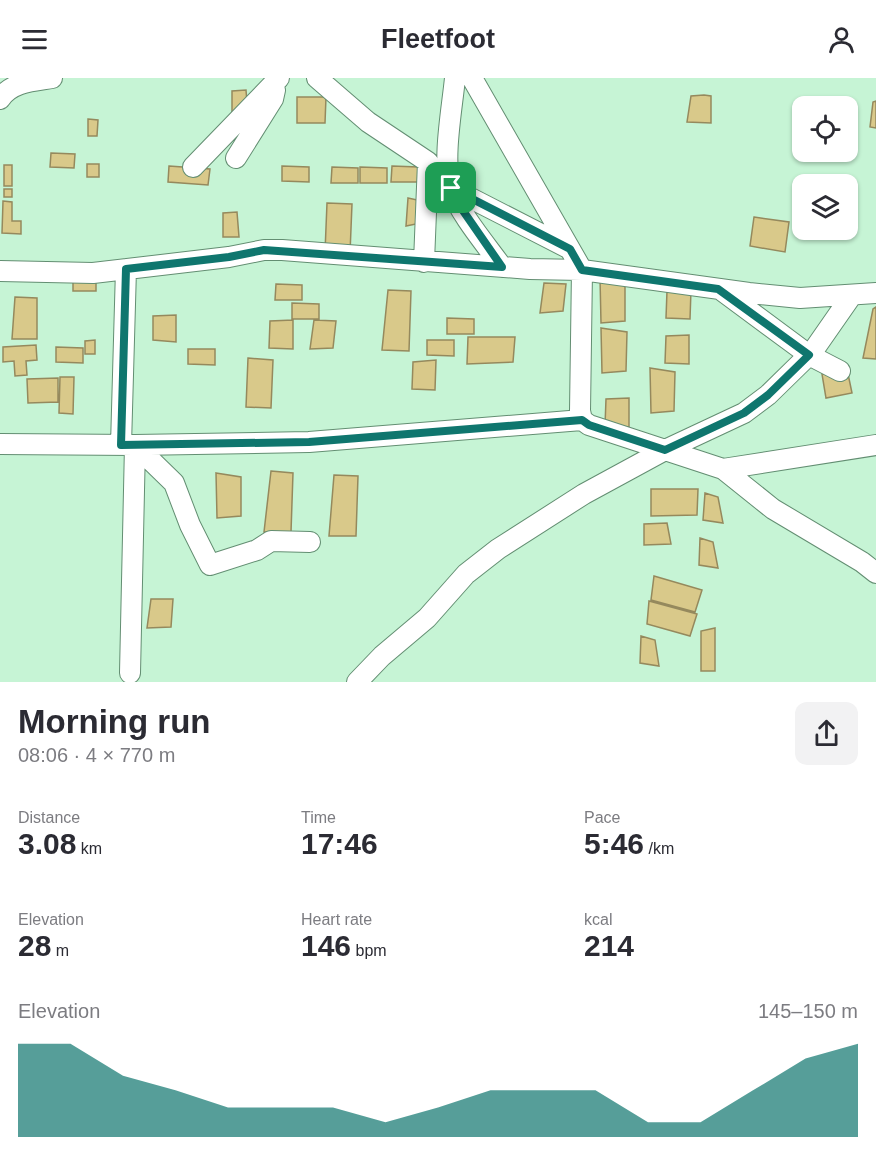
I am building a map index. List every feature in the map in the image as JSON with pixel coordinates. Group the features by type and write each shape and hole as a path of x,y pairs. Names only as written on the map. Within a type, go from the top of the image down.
{"street":[{"path":"0,99 6,90 52,78"},
{"path":"236,158 273,99 279,78"},
{"path":"193,167 279,78"},
{"path":"317,78 368,122 428,162 424,262"},
{"path":"455,78 447,165 451,188 457,202 502,267"},
{"path":"472,78 582,270 580,411 582,420"},
{"path":"451,188 570,249"},
{"path":"0,271 93,273 229,257 264,250 502,267 582,270 800,298 876,293"},
{"path":"126,269 130,672"},
{"path":"718,289 809,355 840,371"},
{"path":"357,682 382,656 427,618 466,574 498,549 584,494 665,450 744,413 768,395 809,355 852,295"},
{"path":"0,444 128,445 309,442 582,420 589,425 723,469 773,509 862,561 876,573"},
{"path":"128,445 174,483 190,525 210,564 257,550 271,541 310,542"},
{"path":"723,469 876,445"}],"building":[{"path":"246,90 248,115 232,115 232,91"},
{"path":"691,96 711,96 711,123 687,122"},
{"path":"297,97 326,97 325,123 297,123"},
{"path":"876,101 876,128 870,127 873,102"},
{"path":"88,119 98,120 97,136 88,136"},
{"path":"51,153 75,154 74,168 50,167"},
{"path":"87,164 99,164 99,177 87,177"},
{"path":"4,165 12,165 12,186 4,186"},
{"path":"169,166 210,169 208,185 168,182"},
{"path":"282,166 309,167 309,182 282,181"},
{"path":"392,166 418,167 418,182 391,182"},
{"path":"332,167 358,168 358,183 331,183"},
{"path":"360,167 387,168 387,183 360,183"},
{"path":"4,189 12,189 12,197 4,197"},
{"path":"408,198 422,201 421,223 406,226"},
{"path":"3,201 12,202 12,221 21,221 21,234 2,233"},
{"path":"327,203 352,204 350,253 325,252"},
{"path":"237,212 239,237 223,237 223,213"},
{"path":"754,217 789,222 785,252 750,246"},
{"path":"600,278 625,282 625,321 601,323"},
{"path":"73,279 96,279 96,291 73,291"},
{"path":"544,283 566,284 563,311 540,313"},
{"path":"276,284 302,285 302,300 275,300"},
{"path":"388,290 411,291 409,351 382,350"},
{"path":"691,290 690,319 666,318 667,291"},
{"path":"15,297 37,298 37,339 12,339"},
{"path":"292,303 319,304 319,319 292,319"},
{"path":"876,307 876,359 863,358 873,309"},
{"path":"176,315 176,342 153,340 153,316"},
{"path":"447,318 474,319 474,334 447,334"},
{"path":"293,320 293,349 269,348 270,321"},
{"path":"314,320 336,321 333,348 310,349"},
{"path":"601,328 627,332 626,371 602,373"},
{"path":"689,335 689,364 665,363 666,336"},
{"path":"468,337 515,337 513,362 467,364"},
{"path":"95,340 95,354 85,354 85,341"},
{"path":"427,340 454,340 454,356 427,355"},
{"path":"36,345 37,360 26,361 27,375 15,376 14,361 3,362 3,347"},
{"path":"56,347 83,348 83,363 56,362"},
{"path":"188,349 215,349 215,365 188,364"},
{"path":"248,358 273,360 271,408 246,407"},
{"path":"436,360 435,390 412,389 413,362"},
{"path":"650,368 675,372 674,411 651,413"},
{"path":"847,369 852,393 826,398 822,374"},
{"path":"60,377 74,377 73,414 59,413"},
{"path":"58,378 58,402 28,403 27,379"},
{"path":"629,398 629,427 605,426 606,399"},
{"path":"271,471 293,473 291,532 264,532"},
{"path":"216,473 241,477 241,516 217,518"},
{"path":"334,475 358,476 356,536 329,536"},
{"path":"651,489 698,489 697,515 651,516"},
{"path":"705,493 718,497 723,523 703,520"},
{"path":"667,523 671,544 644,545 644,524"},
{"path":"700,538 713,542 718,568 699,565"},
{"path":"654,576 702,590 695,612 651,600"},
{"path":"151,599 173,599 171,627 147,628"},
{"path":"649,601 697,614 690,636 647,624"},
{"path":"715,628 715,671 701,671 701,631"},
{"path":"641,636 655,640 659,666 640,663"}],"route":[{"path":"451,188 570,249 582,270 718,289 809,355 768,395 744,413 665,450 589,425 582,420 309,442 121,445 126,269 229,257 264,250 502,267 457,202 451,188"}]}
